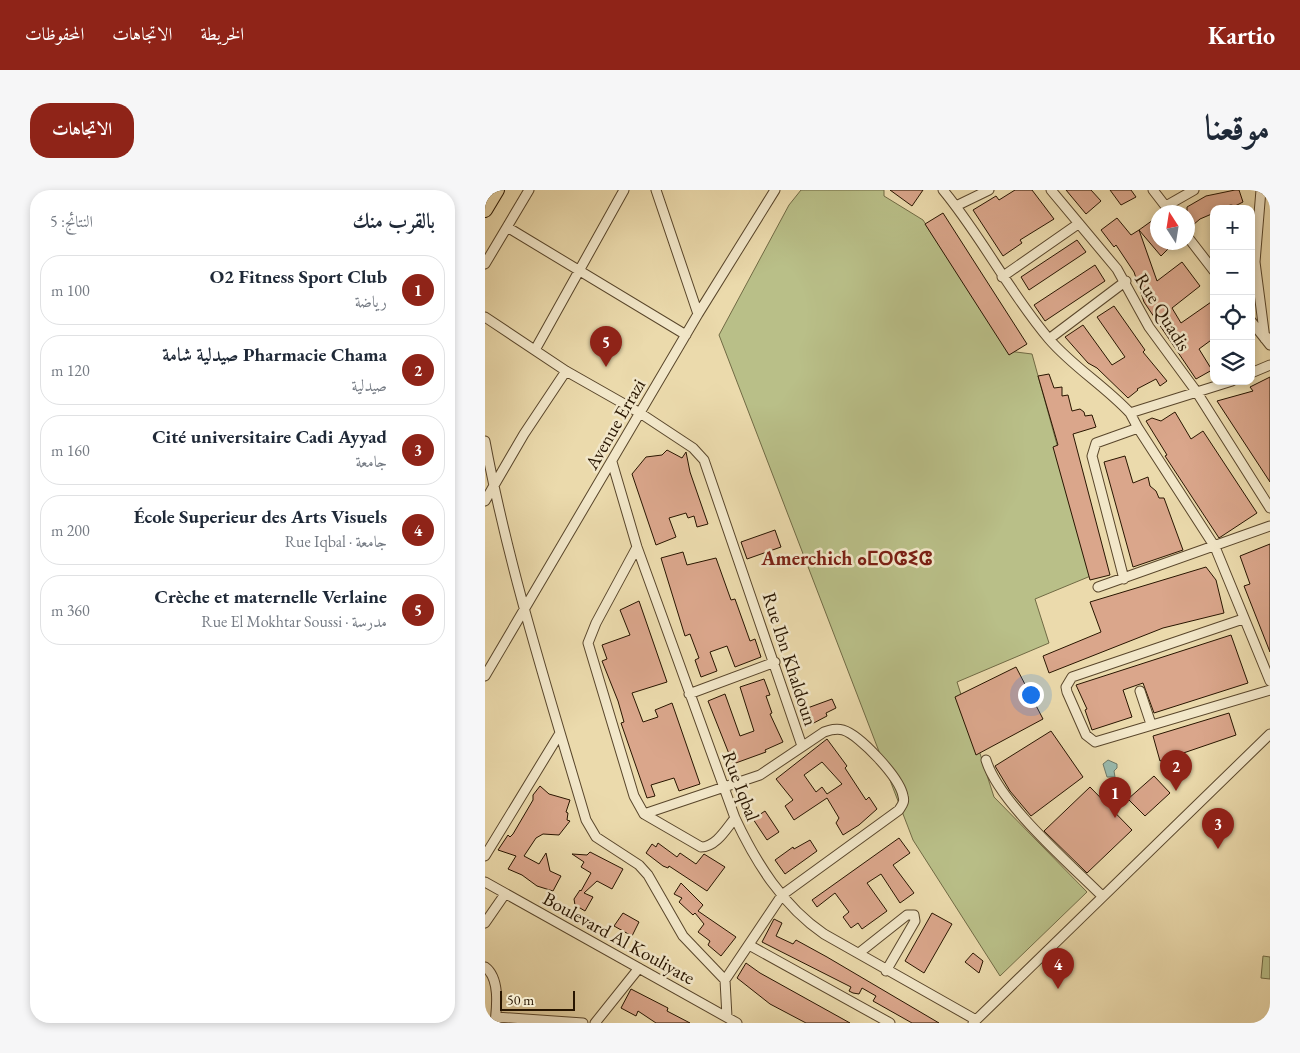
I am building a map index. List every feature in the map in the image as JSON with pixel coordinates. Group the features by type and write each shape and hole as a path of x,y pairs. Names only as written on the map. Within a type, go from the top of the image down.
{"main road":[{"path":"485,210 497,190"}],"street":[{"path":"485,264 529,190"},
{"path":"535,350 624,190"},
{"path":"656,190 698,314"},
{"name":"Avenue Errazi","path":"485,676 613,462 698,314 775,190"},
{"path":"943,190 956,206 1002,277 1049,339 1130,413 1137,428 1215,547 1270,681"},
{"path":"956,206 989,190"},
{"name":"Rue Quadis","path":"1051,190 1117,269 1149,327 1197,391 1270,508"},
{"path":"1153,190 1165,205"},
{"path":"1174,205 1195,190"},
{"path":"1261,190 1255,262 1268,340"},
{"path":"1002,277 1078,224"},
{"path":"507,227 686,335"},
{"path":"1195,246 1210,266"},
{"path":"1049,339 1125,281"},
{"name":"Rue Ibn Khaldoun","path":"485,318 566,371 640,413 693,448 705,460 802,746"},
{"path":"1255,325 1268,340"},
{"path":"1255,371 1270,365"},
{"path":"485,501 566,371"},
{"path":"1130,413 1218,385"},
{"path":"1124,579 1092,456 1096,443 1137,428"},
{"path":"485,441 493,486 524,610 591,830 596,837 639,866 648,875 683,936 725,980"},
{"name":"Rue Iqbal","path":"613,462 637,547 735,818 747,843 782,895 815,928 974,1021"},
{"path":"1098,587 1270,526"},
{"path":"637,547 596,623 588,643 634,796 645,814 701,847 710,846 716,841 735,818"},
{"path":"1243,619 1072,677 1068,681 1067,692 1090,739 1095,742 1270,690"},
{"path":"689,694 775,662"},
{"path":"1140,691 1151,724"},
{"path":"645,814 760,775 802,746 834,728 844,730 862,743 900,786 904,797 903,803 892,815 782,895 725,980 727,1017"},
{"path":"485,856 561,732"},
{"path":"974,1021 1270,734"},
{"path":"986,760 991,775 1008,799 1102,896"},
{"name":"Boulevard Al Kouliyate","path":"485,882 737,1023"},
{"path":"485,923 505,894"},
{"path":"859,953 907,916 914,915 915,921 886,971"},
{"path":"749,945 890,1023"},
{"path":"485,967 491,972 495,981 496,1020 583,1023"},
{"path":"595,1023 639,968"}],"green space":[{"path":"801,190 884,190 884,196 923,220 1008,351 1032,354 1093,575 1035,599 1049,643 957,682 994,797 1087,892 1000,976 913,840 719,335 789,205"},
{"path":"1263,956 1270,957 1270,979 1261,978"}],"water":[{"path":"1108,760 1117,764 1117,768 1114,771 1115,777 1107,777 1103,764"}],"building":[{"path":"890,190 923,190 912,206"},
{"path":"1015,190 1032,190 1054,219 1020,240 1022,243 1003,256 973,210 996,196 999,200"},
{"path":"1066,190 1091,190 1101,201 1086,214"},
{"path":"1110,190 1131,190 1136,197 1121,205"},
{"path":"1239,190 1243,202 1237,205 1210,205 1210,215 1195,223 1195,205 1190,205 1206,196"},
{"path":"943,213 1027,344 1009,355 925,224"},
{"path":"1117,218 1131,235 1139,230 1157,281 1182,262 1200,286 1172,308 1181,323 1210,303 1210,341 1199,349 1210,367 1210,371 1196,379 1144,302 1134,272 1116,245 1114,247 1101,230"},
{"path":"1150,222 1150,243 1139,230"},
{"path":"1077,240 1086,252 1029,290 1021,277"},
{"path":"1156,250 1167,250 1161,256"},
{"path":"1095,265 1105,281 1045,321 1034,305"},
{"path":"1114,306 1145,350 1143,352 1167,381 1160,386 1156,379 1137,389 1128,398 1097,368 1088,363 1065,337 1083,325 1112,365 1125,357 1097,317"},
{"path":"1049,374 1054,388 1062,387 1062,396 1068,395 1072,411 1080,409 1084,412 1085,416 1092,415 1096,427 1073,434 1110,575 1090,580 1053,447 1058,445 1038,376"},
{"path":"1270,377 1270,482 1217,401 1253,391 1250,387"},
{"path":"1175,412 1191,439 1203,431 1257,513 1219,538 1165,456 1167,455 1146,421 1152,418 1161,421"},
{"path":"667,450 682,458 686,452 690,472 708,524 697,527 694,516 688,518 686,513 669,518 676,537 656,545 632,474 646,457 662,455"},
{"path":"1125,456 1133,483 1148,477 1150,486 1156,491 1159,498 1164,498 1183,550 1133,567 1104,462"},
{"path":"775,530 781,547 747,559 741,542"},
{"path":"1270,544 1270,652 1244,586 1250,584 1240,556"},
{"path":"683,552 687,565 716,558 731,600 735,599 750,641 755,639 761,657 735,667 727,646 710,652 717,671 701,677 695,660 699,658 690,634 685,636 661,558"},
{"path":"1206,567 1216,580 1224,613 1163,628 1049,673 1043,656 1101,632 1090,602"},
{"path":"639,601 667,682 632,693 643,722 658,717 655,710 672,703 700,784 679,791 674,778 651,785 655,796 647,798 621,723 624,722 618,701 602,661 607,659 602,645 630,635 620,610"},
{"path":"1231,635 1248,683 1154,713 1143,683 1123,690 1132,717 1092,730 1085,710 1087,709 1076,685"},
{"path":"1016,667 1043,719 976,755 955,697"},
{"path":"764,679 770,695 766,696 772,713 770,714 783,742 765,750 766,752 733,764 708,701 725,694 740,736 754,731 740,687"},
{"path":"832,699 836,708 826,713 827,716 808,726 802,710"},
{"path":"1229,713 1236,735 1160,761 1153,736"},
{"path":"1051,731 1083,777 1031,816 1010,791 995,766"},
{"path":"827,739 847,766 845,768 866,800 869,797 877,809 859,825 843,835 836,823 839,818 827,798 794,820 785,806 793,800 776,779","holes":["822,762 842,784 827,794 822,787 816,792 804,775"]},
{"path":"1154,776 1170,793 1145,816 1128,799"},
{"path":"540,786 549,794 570,800 566,812 568,813 567,820 570,821 559,835 543,834 536,838 524,856 539,864 546,853 550,871 561,876 553,891 537,886 522,875 508,869 516,856 498,850 508,835 510,837 513,834 533,800 533,795"},
{"path":"1090,787 1132,830 1087,873 1044,831"},
{"path":"765,811 779,832 767,840 753,819"},
{"path":"899,838 910,853 893,865 914,893 900,903 881,874 867,883 887,911 862,929 858,923 851,928 843,917 849,912 835,893 817,907 812,900"},
{"path":"810,840 817,851 785,874 775,860 793,847 794,849"},
{"path":"658,843 677,857 680,853 696,864 704,854 725,867 707,891 669,866 668,868 663,866 646,853 652,844 656,847"},
{"path":"590,852 623,869 612,889 597,881 584,893 593,897 585,911 575,905 574,899 591,873 581,867 584,862 572,854 587,855"},
{"path":"681,883 703,905 698,911 736,937 721,956 708,945 710,941 698,932 704,924 695,913 693,915 679,902 682,898 674,894"},
{"path":"623,913 639,922 632,936 614,926"},
{"path":"932,913 952,924 924,973 905,961"},
{"path":"774,919 782,923 776,936 793,944 796,940 939,1023 912,1023 873,1001 876,996 862,988 859,994 853,993 849,991 851,987 762,942"},
{"path":"973,953 983,961 979,973 965,962"},
{"path":"746,963 760,973 850,1023 806,1023 770,1004 737,978"},
{"path":"631,989 668,1008 667,1011 690,1023 656,1023 638,1011 636,1016 621,1008"}],"place":[{"name":"Crèche et maternelle Verlaine","path":"606,367"},
{"name":"Pharmacie Chama صيدلية شامة","path":"1176,791"},
{"name":"O2 Fitness Sport Club","path":"1115,818"},
{"name":"Cité universitaire Cadi Ayyad","path":"1218,849"},
{"name":"École Superieur des Arts Visuels","path":"1058,989"}],"district":[{"name":"Amerchich ⴰⵎⵔⵛⵉⵛ","path":"847,558"}]}
